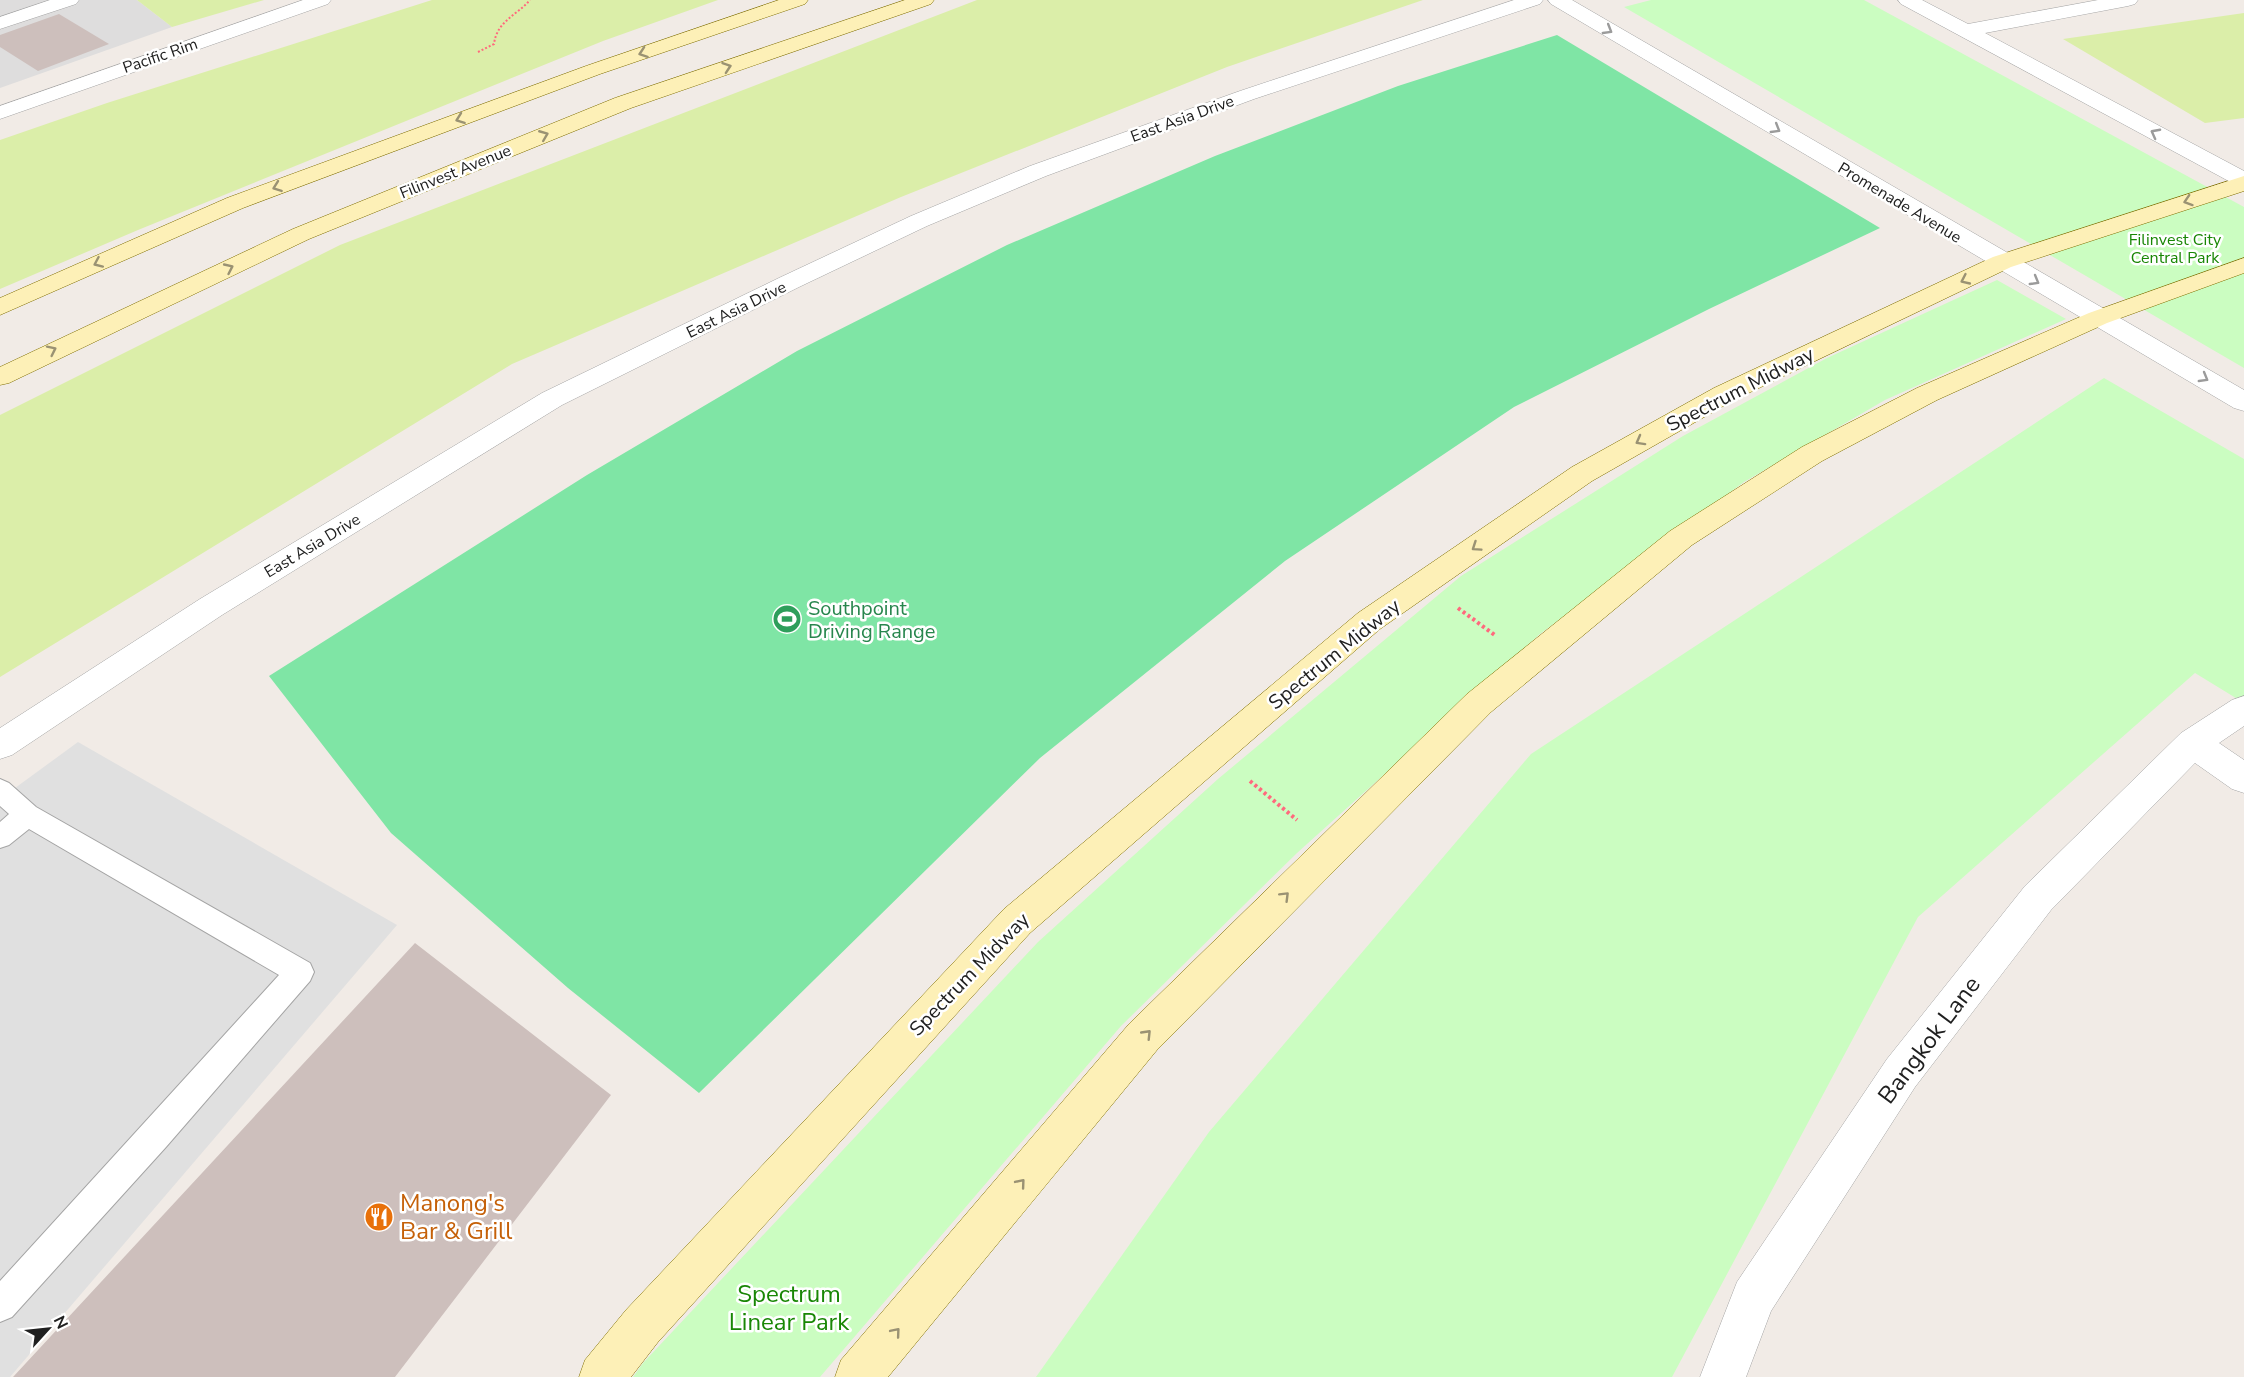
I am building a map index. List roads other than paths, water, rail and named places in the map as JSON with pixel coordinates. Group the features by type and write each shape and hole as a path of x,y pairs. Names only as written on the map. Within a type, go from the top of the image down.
{"street":[{"path":"0,23 69,0"},
{"name":"Pacific Rim","path":"0,113 321,0"},
{"path":"0,307 235,202 593,70 798,0"},
{"name":"Filinvest Avenue","path":"0,377 57,348 324,225 623,103 924,0"},
{"name":"East Asia Drive","path":"0,745 211,607 552,399 790,282 919,221 1038,171 1247,94 1533,0"},
{"name":"Promenade Avenue","path":"1558,0 2244,402"},
{"path":"1908,0 2244,182"},
{"path":"1965,31 2128,0"},
{"name":"Spectrum Midway","path":"602,1377 642,1326 1017,921 1369,621 1582,474 1724,394 2002,262 2244,182"},
{"path":"858,1377 1143,1037 1479,703 1681,537 1812,454 1927,394 2098,318 2244,265"},
{"name":"Bangkok Lane","path":"1723,1377 1754,1298 1901,1073 2038,898 2193,743 2244,709"},
{"path":"2193,743 2244,779"}],"lane":[{"path":"0,790 27,815 300,972 155,1136 3,1296"},
{"path":"0,837 27,815"}],"place":[{"name":"Southpoint Driving Range","path":"787,619"},
{"name":"Manong's Bar & Grill","path":"379,1217"}],"park label":[{"name":"Filinvest City Central Park","path":"2175,248"},
{"name":"Spectrum Linear Park","path":"789,1308"}]}
